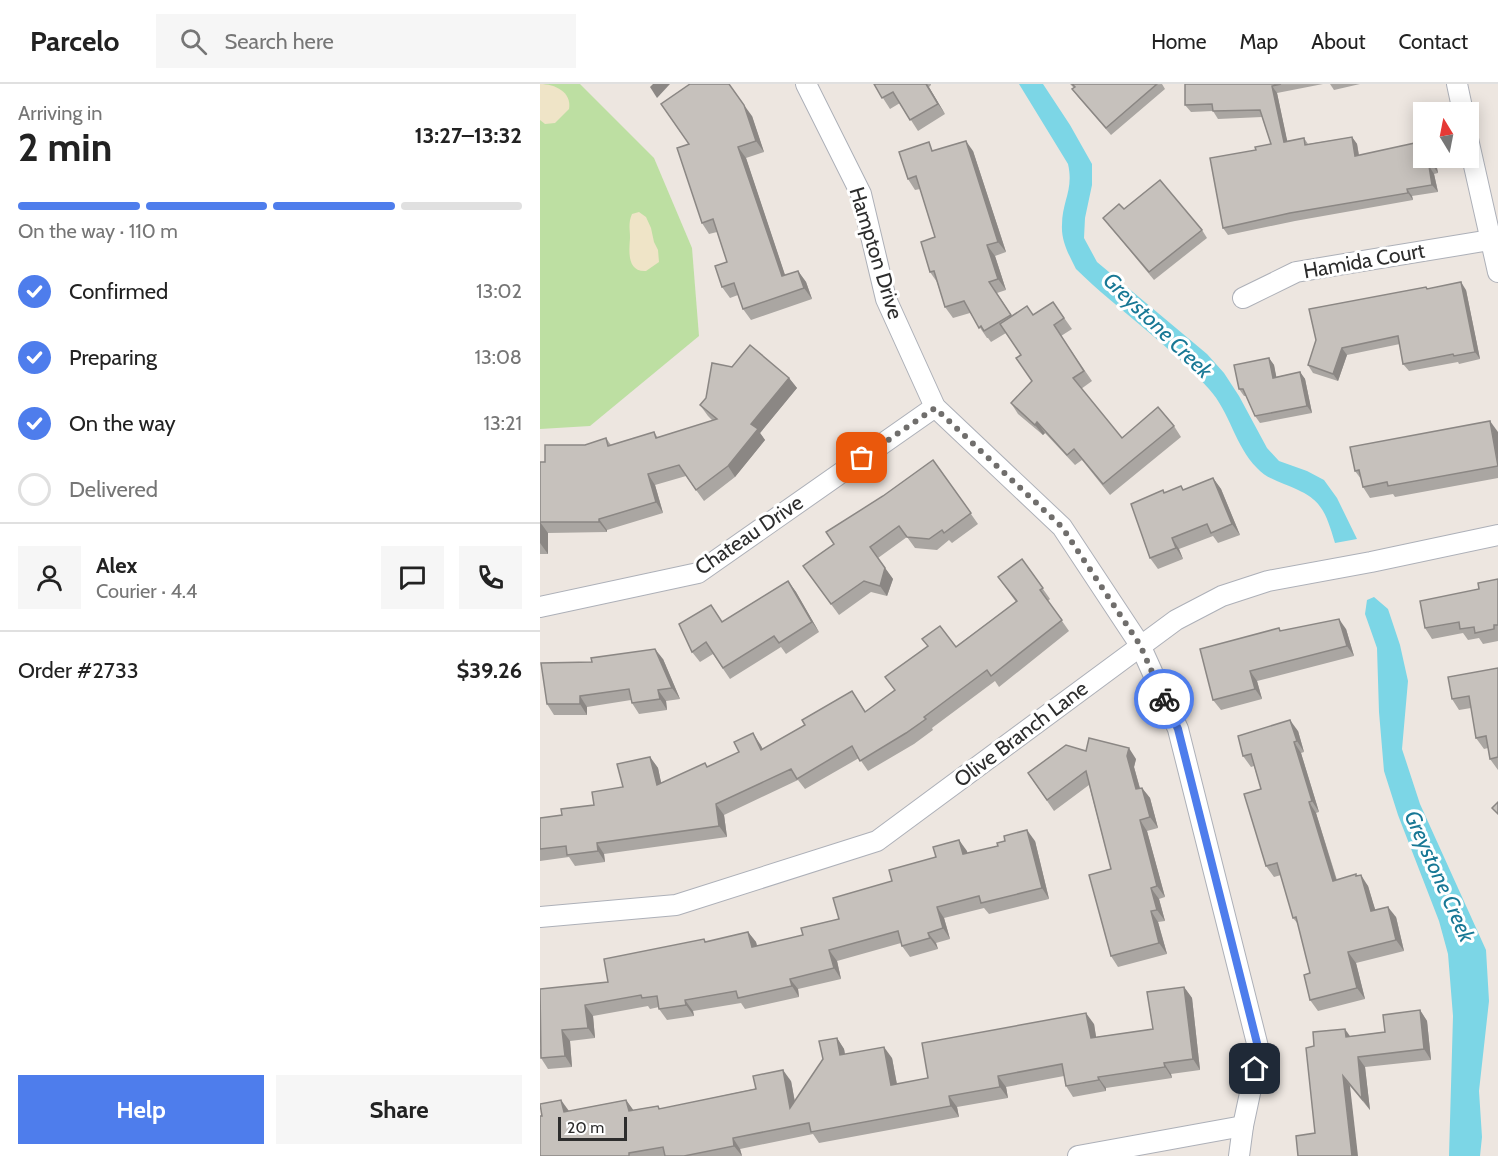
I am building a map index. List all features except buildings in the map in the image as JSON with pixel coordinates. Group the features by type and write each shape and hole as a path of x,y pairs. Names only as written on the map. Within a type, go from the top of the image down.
{"street":[{"name":"Hampton Drive","path":"806,84 861,194 886,299 935,408 1062,527 1140,645 1178,729 1259,1051 1239,1156"},
{"path":"1457,84 1461,102"},
{"path":"1474,168 1498,272"},
{"name":"Hamida Court","path":"1243,298 1296,272 1490,240"},
{"name":"Chateau Drive","path":"540,608 698,573 935,408"},
{"name":"Olive Branch Lane","path":"540,917 676,905 877,841 1140,645 1176,620 1222,596 1268,581 1498,535"},
{"path":"1078,1156 1243,1126"}],"green space":[{"path":"540,84 580,84 654,158 692,248 699,336 590,426 540,429"}],"sand":[{"path":"540,84 557,87 568,98 569,109 555,123 545,124 540,120"},
{"path":"639,212 646,217 658,250 659,262 646,271 635,268 630,260 630,220 632,214"}],"water":[{"name":"Greystone Creek","path":"1019,84 1043,84 1092,164 1092,185 1085,218 1084,238 1097,262 1207,354 1224,373 1239,396 1267,448 1279,461 1324,480 1337,498 1357,539 1335,543 1324,512 1313,499 1269,478 1260,471 1243,450 1222,408 1209,389 1178,358 1076,269 1066,248 1062,231 1070,181 1068,164"},
{"name":"Greystone Creek","path":"1374,597 1388,609 1400,645 1408,681 1402,749 1420,804 1486,950 1489,1001 1479,1091 1482,1137 1480,1156 1449,1156 1453,1016 1448,954 1439,921 1398,815 1384,771 1377,648 1365,614 1367,600"}],"way so far":[{"path":"862,458 935,408 1062,527 1140,645 1164,699"}],"route":[{"path":"1164,699 1178,729 1259,1051 1255,1069"}]}
